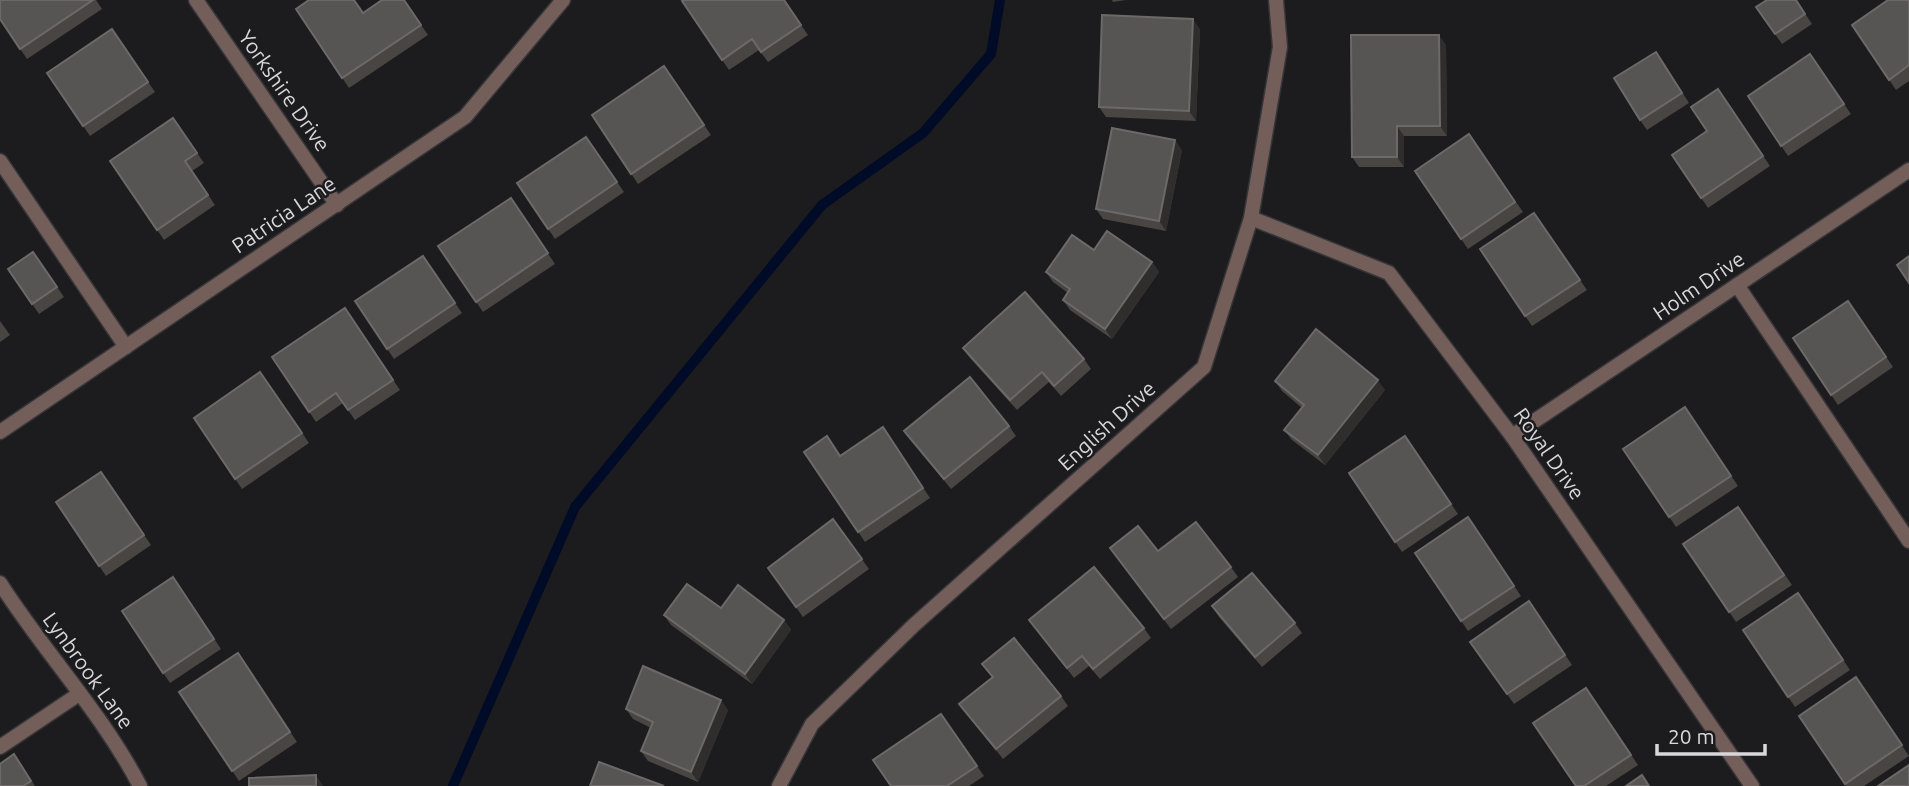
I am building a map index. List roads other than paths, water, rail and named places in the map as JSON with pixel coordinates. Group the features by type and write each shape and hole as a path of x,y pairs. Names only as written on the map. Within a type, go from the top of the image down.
{"street":[{"name":"Yorkshire Drive","path":"196,0 337,205"},
{"name":"Patricia Lane","path":"0,432 465,117 563,0"},
{"name":"English Drive","path":"779,786 812,724 914,625 1204,367 1251,218 1280,47 1276,0"},
{"path":"0,161 126,347"},
{"name":"Holm Drive","path":"1512,436 1909,170"},
{"name":"Royal Drive","path":"1251,218 1389,273 1512,436 1752,786"},
{"path":"1737,285 1909,541"},
{"name":"Lynbrook Lane","path":"0,583 124,754 140,786"},
{"path":"0,747 79,694"}],"waterway":[{"path":"453,786 575,507 822,205 923,133 991,54 1000,0"}]}
